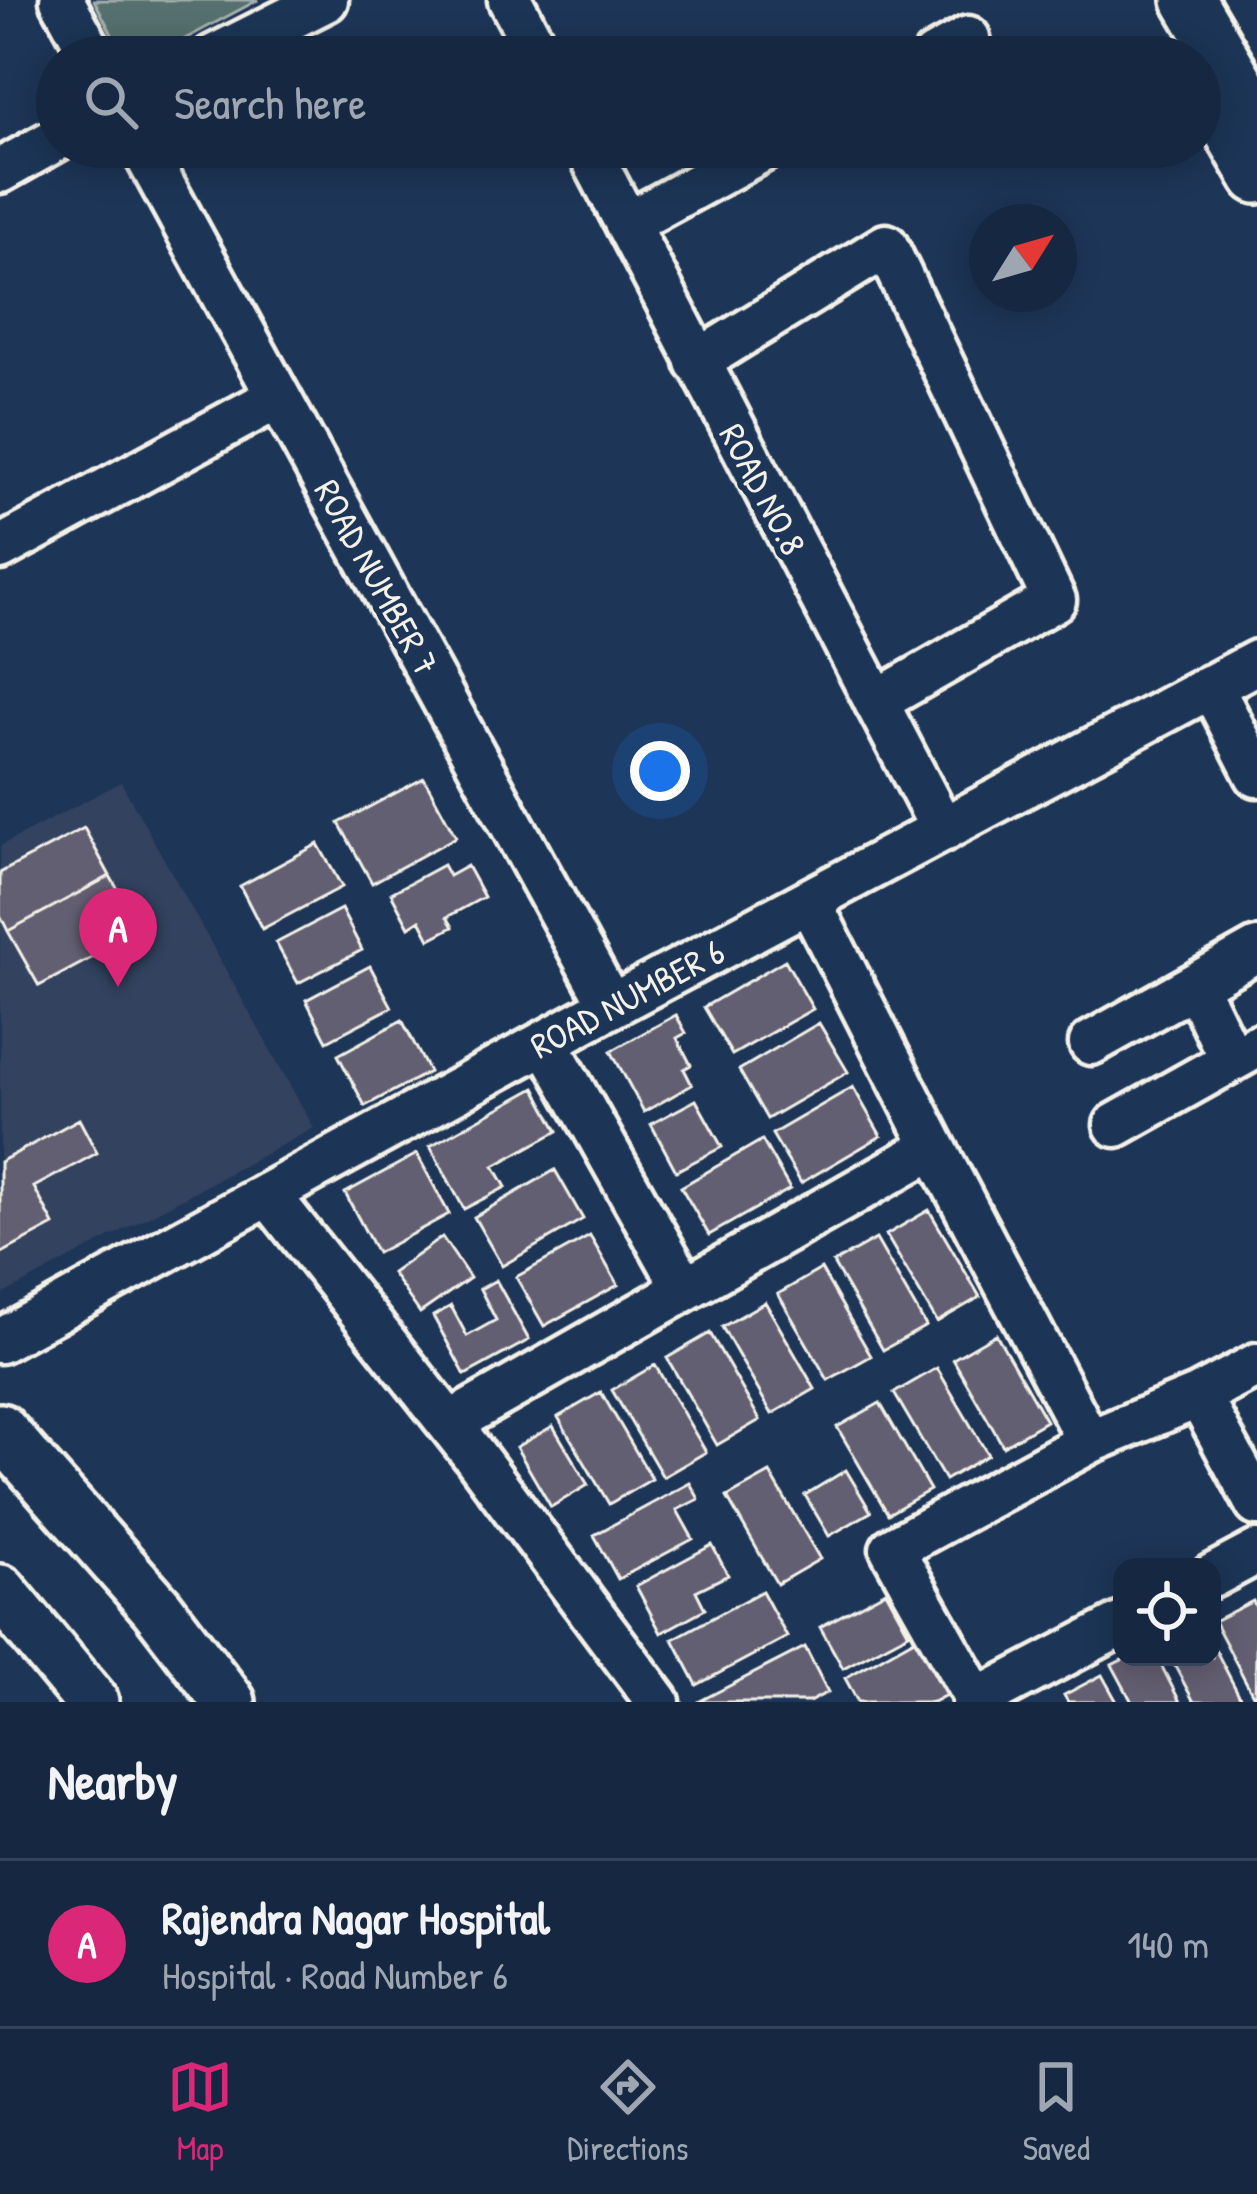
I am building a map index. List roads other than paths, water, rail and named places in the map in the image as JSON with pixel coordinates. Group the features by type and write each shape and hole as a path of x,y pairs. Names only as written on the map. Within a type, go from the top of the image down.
{"main road":[{"path":"1153,0 1174,36"},
{"path":"1190,0 1205,36"},
{"path":"1221,73 1255,154"},
{"path":"1221,108 1255,154"},
{"path":"0,1430 157,1608 229,1702"},
{"path":"0,1591 92,1702"}],"street":[{"path":"62,0 82,36"},
{"path":"255,36 326,0"},
{"path":"510,0 529,36"},
{"path":"0,171 36,151"},
{"name":"ROAD NUMBER 7","path":"153,168 611,1006"},
{"name":"ROAD NO.8","path":"597,168 943,830"},
{"path":"627,224 730,168"},
{"path":"697,362 886,246 1054,600 876,702"},
{"path":"0,548 278,397"},
{"name":"ROAD NUMBER 6","path":"0,1341 611,1006 1257,662"},
{"path":"1211,686 1257,775"},
{"path":"809,901 1088,1442"},
{"path":"1091,1043 1257,950"},
{"path":"1116,1125 1244,1052 1195,985"},
{"path":"546,1042 685,1289"},
{"path":"450,1424 934,1147"},
{"path":"268,1194 450,1424 658,1702"},
{"path":"1113,1629 976,1701 892,1549 1088,1442 1199,1396 1257,1365"},
{"path":"1199,1396 1257,1504"},
{"path":"1221,1571 1257,1552"}],"place":[{"name":"Rajendra Nagar Hospital","path":"118,987"}]}
